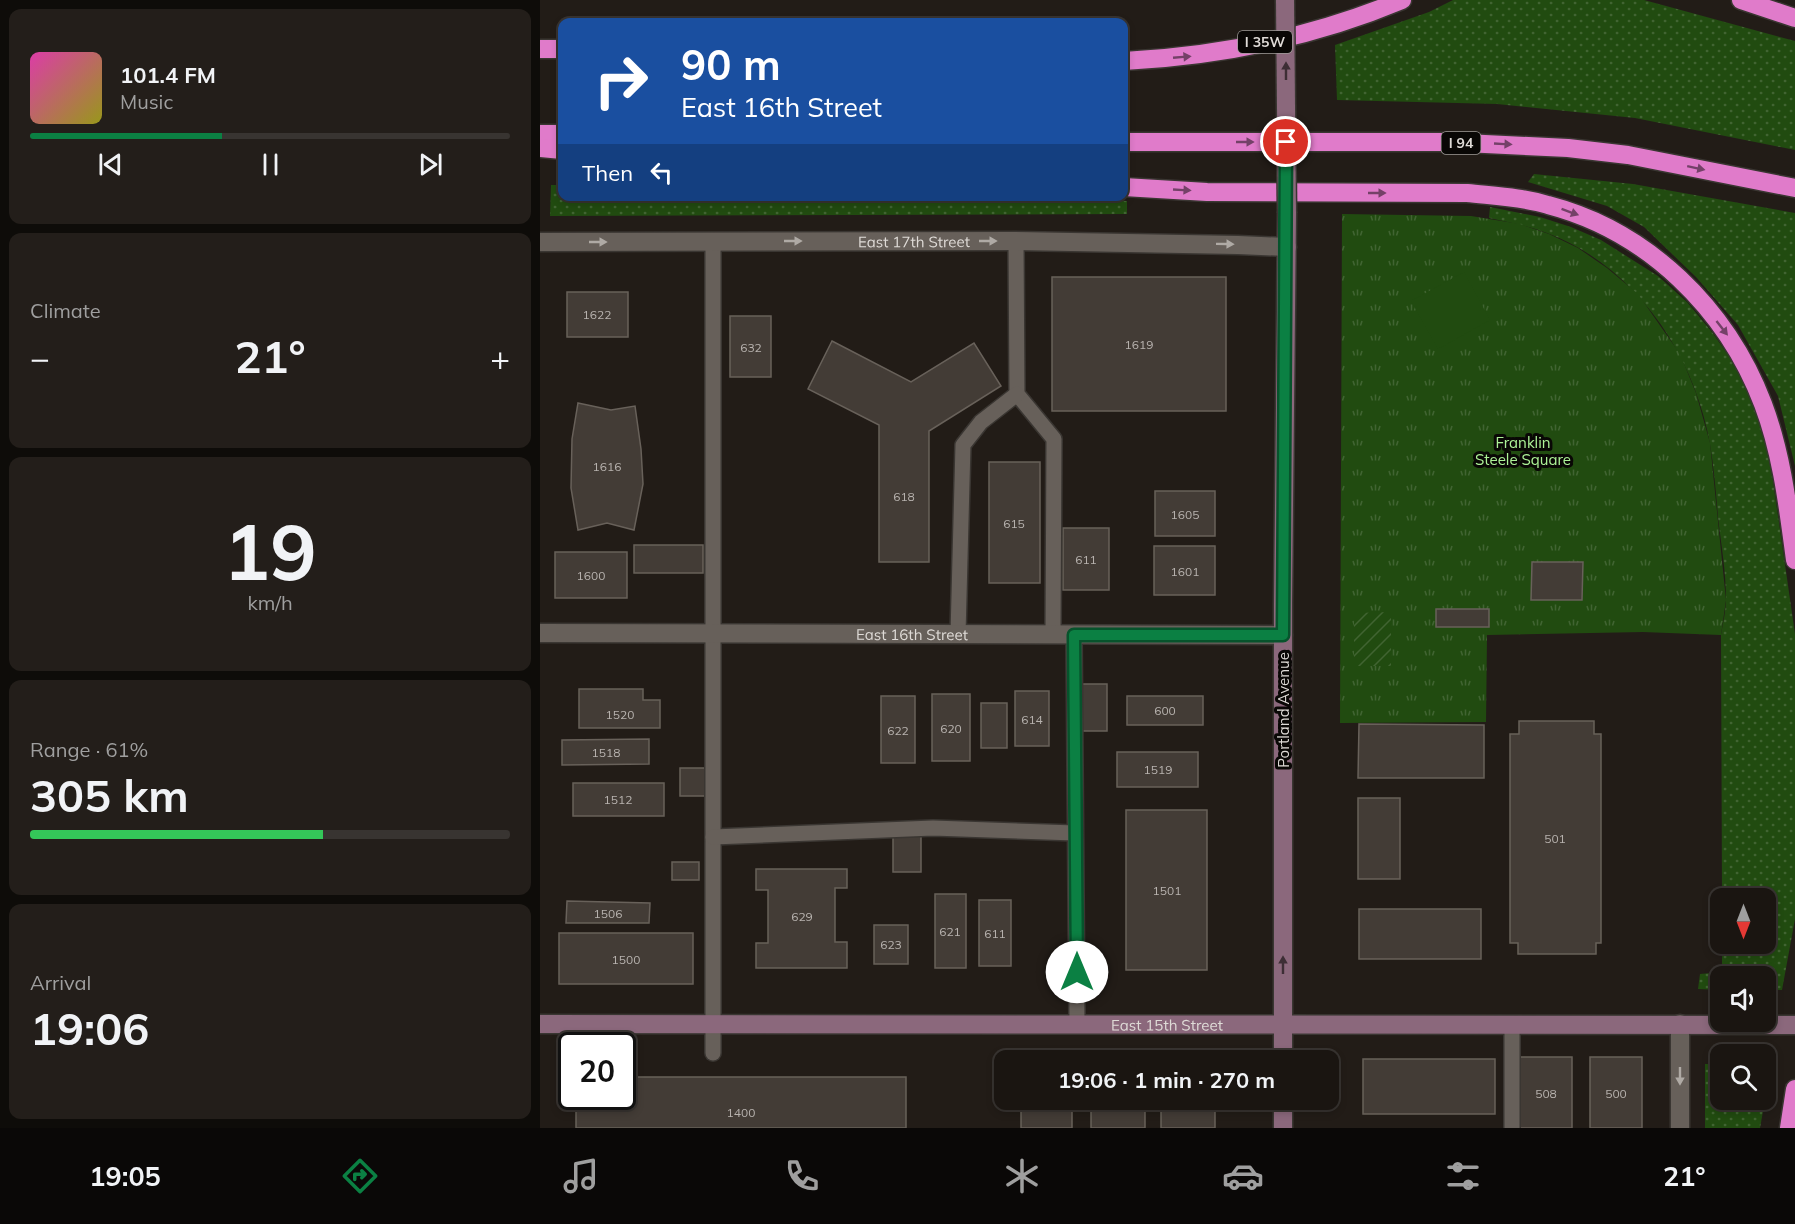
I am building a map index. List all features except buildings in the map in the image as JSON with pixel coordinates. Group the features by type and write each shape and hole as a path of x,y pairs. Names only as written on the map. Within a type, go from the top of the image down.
{"highway":[{"name":"I 35W","path":"1128,61 1230,50 1312,30 1402,0"},
{"path":"1741,0 1795,18"},
{"path":"540,49 558,49"},
{"path":"540,134 558,134"},
{"name":"I 94","path":"1128,142 1444,142 1568,148 1628,155 1795,188"},
{"path":"540,148 558,150"},
{"path":"1128,187 1207,192 1467,193 1504,196 1549,205 1591,220 1617,233 1654,256 1682,281 1717,321 1744,361 1764,406 1776,447 1795,560"},
{"path":"1789,1128 1795,1089"}],"street":[{"name":"Portland Avenue","path":"1283,1050 1283,635 1287,247 1285,0"},
{"name":"East 17th Street","path":"540,242 1016,242 1239,244 1287,247"},
{"name":"East 16th Street","path":"540,633 1283,635"},
{"name":"East 15th Street","path":"540,1024 1795,1024"},
{"path":"1680,1024 1680,1128"},
{"path":"1283,1110 1283,1128"}],"lane":[{"path":"712,241 712,1053"},
{"path":"1016,242 1017,394 1053,439 1053,634"},
{"path":"958,634 963,445 981,422 1017,394"},
{"path":"1074,635 1077,1024"},
{"path":"712,837 933,828 1075,833"},
{"path":"1512,1024 1512,1128"}],"green space":[{"path":"1453,0 1644,0 1795,41 1795,150 1635,118 1497,104 1337,100 1335,45 1429,12"},
{"path":"1534,174 1633,184 1795,213 1795,466 1778,396 1738,325 1696,277 1644,227 1607,206 1528,182"},
{"path":"551,185 558,185 558,201 1127,201 1127,214 550,216"},
{"path":"1490,207 1540,217 1571,227 1601,240 1658,276 1687,302 1712,332 1733,362 1750,395 1764,434 1773,481 1795,634 1795,919 1782,990 1776,990 1776,966 1722,966 1722,954 1776,954 1776,888 1722,888 1721,635 1726,603 1725,578 1710,444 1702,410 1690,378 1675,346 1656,317 1607,267 1579,248 1547,233 1489,218"},
{"name":"Franklin Steele Square","path":"1342,214 1471,216 1520,224 1549,234 1578,248 1638,294 1680,354 1696,393 1710,443 1726,600 1721,635 1643,632 1487,635 1486,722 1340,723"},
{"path":"1464,272 1490,320 1438,349 1411,301"},
{"path":"1391,612 1391,666 1354,666 1354,613"},
{"path":"1710,973 1710,990 1698,989 1700,974"},
{"path":"1705,1064 1710,1064 1710,1110 1763,1110 1760,1128 1705,1128"}],"route":[{"path":"1077,972 1074,635 1283,635 1286,142"}]}
